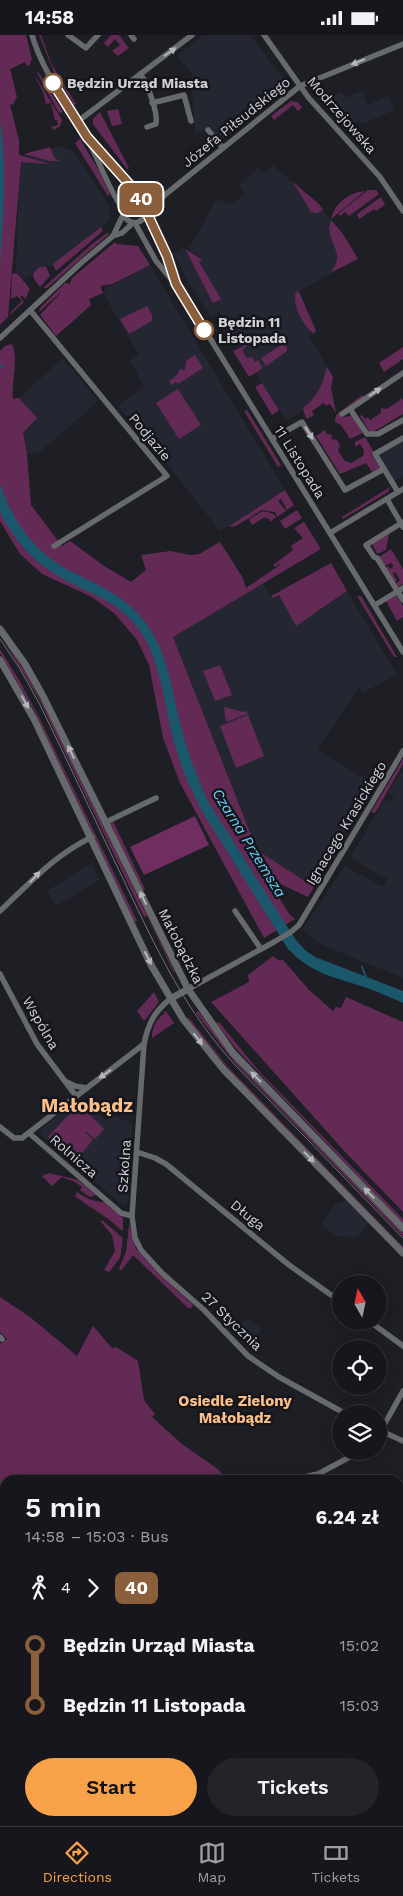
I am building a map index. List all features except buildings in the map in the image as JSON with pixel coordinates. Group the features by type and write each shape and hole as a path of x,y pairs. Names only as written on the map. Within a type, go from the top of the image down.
{"street":[{"path":"0,338 113,236 122,233 134,223 140,222 147,213 147,206 87,137 77,122 46,70 37,52 32,35"},
{"path":"68,35 86,48 98,35"},
{"path":"77,122 192,35"},
{"name":"Modrzejowska","path":"264,35 300,86 380,177 403,211"},
{"name":"Józefa Piłsudskiego","path":"141,199 161,198 300,86 403,44"},
{"path":"140,74 145,80 157,119 156,125 147,127"},
{"path":"152,103 184,95 192,121"},
{"path":"208,129 223,149"},
{"path":"87,137 125,219 134,223"},
{"path":"113,236 123,204 130,198 141,199"},
{"name":"11 Listopada","path":"147,213 167,256 176,284"},
{"name":"11 Listopada","path":"134,223 156,261 176,284 403,652"},
{"name":"Podjazie","path":"30,310 167,476 54,546"},
{"path":"342,414 403,373"},
{"path":"350,409 367,434 378,434 403,420"},
{"path":"272,439 302,422 345,491 384,469"},
{"path":"330,533 401,490 375,454 403,438"},
{"path":"387,499 402,524 366,545 400,589 403,600"},
{"path":"375,605 400,589"},
{"name":"Małobądzka","path":"0,629 37,684 188,989 233,1053 403,1228"},
{"path":"0,660 27,705 92,837 133,929 170,999 195,1036 224,1070 403,1253"},
{"name":"Ignacego Krasickiego","path":"188,989 291,932 307,914 403,751"},
{"path":"106,822 156,798"},
{"path":"0,911 50,863 70,848 92,837"},
{"path":"235,911 261,949"},
{"name":"Wspólna","path":"0,975 37,1044 76,1096"},
{"path":"170,999 188,989"},
{"name":"Szkolna","path":"132,1216 144,1044 151,1020 156,1012 170,999"},
{"path":"0,1127 14,1138 22,1138 144,1044"},
{"path":"136,1052 143,1057"},
{"path":"65,1081 75,1086 87,1087"},
{"name":"Rolnicza","path":"29,1133 121,1213 132,1216"},
{"name":"Długa","path":"137,1152 166,1164 289,1265 332,1296"},
{"name":"27 Stycznia","path":"132,1216 135,1238 141,1250 162,1273 204,1310 248,1356 279,1377 332,1406"},
{"path":"381,1330 403,1346"},
{"path":"387,1419 403,1391"},
{"path":"387,1434 403,1441"},
{"path":"308,1475 318,1474 344,1460"}],"shaded area":[{"path":"0,35 26,35 32,59 29,66 25,62 10,69 17,97 13,104 10,105 19,140 19,155 50,164 21,162 8,317 0,325"},
{"path":"39,35 41,35 52,65 76,104 74,105 54,72"},
{"path":"111,35 119,35 129,48 118,56 112,51 120,45 115,39 108,47 104,43"},
{"path":"203,35 250,35 289,86 217,145 204,129 195,135 192,86 194,83 191,79 192,73 177,56"},
{"path":"32,71 62,120 60,126 54,130 51,127 58,125 51,103 46,104 43,92"},
{"path":"36,71 39,73 63,112 59,113"},
{"path":"362,91 368,105 388,96 394,110 362,124 359,120 347,126 327,104 332,100 329,97 342,92 345,98"},
{"path":"291,101 297,102 302,107 298,111 293,105 274,120 271,116"},
{"path":"118,109 122,124 112,126 107,111"},
{"path":"100,112 129,168 127,169 93,124 93,119"},
{"path":"80,139 98,169 110,194 108,196 75,143"},
{"path":"60,146 73,151 109,206 110,217 108,222 53,265 45,265 24,280 16,270 20,156"},
{"path":"50,147 54,157 59,161 50,161 24,154"},
{"path":"273,165 322,209 342,234 358,259 299,291 317,332 309,336 334,378 325,394 287,421 260,380 215,304 188,246 193,242 216,199 230,204 246,194 239,186 257,168 265,174"},
{"path":"293,182 319,204 323,210 317,213 311,212"},
{"path":"368,190 376,190 379,194 349,216 345,212 340,216 338,214"},
{"path":"365,191 331,219 343,199"},
{"path":"381,197 385,205 376,211 374,209 359,219 357,214"},
{"path":"331,220 343,234 358,259 330,273 337,259 337,253 330,235"},
{"path":"101,227 103,231 56,271 53,264"},
{"path":"107,233 109,234 47,288 43,288 92,244"},
{"path":"115,242 116,244 138,246 150,265 112,284 100,286 103,293 89,299 91,305 56,336 40,315 64,289 39,312 40,308 65,283 70,284 72,278"},
{"path":"184,248 219,312 211,317 187,280 174,254"},
{"path":"185,249 202,260 199,262 221,299 213,303"},
{"path":"150,265 285,490 220,531 131,418 127,417 118,406 144,386 130,361 139,355 103,293 106,288"},
{"path":"46,266 50,276 40,287 33,274 38,268"},
{"path":"17,273 30,289 25,299 22,295 20,297 24,302 11,314 22,301 17,296 11,299 12,274"},
{"path":"298,290 316,331 313,333 306,326 298,311 295,295"},
{"path":"147,306 152,315 152,321 129,334 120,319"},
{"path":"230,328 238,341 242,338 247,346 242,350 247,358 252,357 255,362 258,360 263,368 249,377 233,351 244,346 241,340 229,345 231,340 226,331"},
{"path":"286,337 287,351 266,366 261,358 286,342 284,338"},
{"path":"12,344 15,357 13,399 19,398 37,418 23,433 27,455 31,505 62,546 70,541 104,566 131,582 146,570 141,555 171,551 190,555 199,554 220,542 243,578 246,588 280,565 281,563 275,567 273,565 293,550 291,546 303,538 294,528 304,522 321,549 173,637 257,850 314,887 308,897 276,882 271,885 290,915 295,919 264,938 180,783 163,738 149,665 137,640 115,614 92,597 42,574 20,554 0,521 0,351 5,346"},
{"path":"403,347 403,359 384,372 379,363"},
{"path":"195,355 203,368 178,384 176,382 171,385 169,381 177,375 180,369 185,370 186,361"},
{"path":"63,358 98,401 41,451 27,455 22,433 37,418 19,398"},
{"path":"327,367 333,377 331,388 336,413 330,404 326,406 324,403 312,411 314,415 307,419 303,410 304,407 313,399 319,389"},
{"path":"262,383 279,410 272,415 255,387"},
{"path":"178,389 201,425 179,439 156,403"},
{"path":"362,395 363,397 342,417 352,416 363,433 350,439 341,425 335,422 336,415"},
{"path":"400,398 403,400 403,414 373,432 369,431 360,416 362,415 365,419 368,417 370,420 381,413 381,408 387,409 399,401"},
{"path":"247,410 281,465 278,467 244,411"},
{"path":"325,430 327,434 332,435 331,439 337,440 340,445 338,451 345,461 351,463 363,456 364,450 360,444 355,447 355,442 365,437 374,452 371,454 380,468 372,472 366,463 340,474 316,436"},
{"path":"403,440 403,476 394,481 378,454"},
{"path":"390,487 388,492 343,519 342,517"},
{"path":"285,490 294,505 287,510 281,499 278,501 286,511 277,517 275,512 262,510 234,527 229,526"},
{"path":"297,510 302,518 285,529 280,521"},
{"path":"263,511 274,514 276,517 270,522 269,518 265,517 252,525 249,519"},
{"path":"389,533 386,550 377,554 372,544"},
{"path":"391,549 403,569 403,584 398,587 396,584 400,580 395,572 393,573 397,581 394,582 386,567 388,566 390,569 394,566 391,563 385,566 379,557"},
{"path":"331,563 347,591 296,626 279,595 272,598 271,596"},
{"path":"263,583 272,598 278,595 315,614 347,591 397,674 363,693 359,687 317,750 374,784 314,887 257,850 173,637"},
{"path":"396,595 403,606 403,617 397,621 386,601"},
{"path":"357,596 361,596 397,657 394,657"},
{"path":"0,634 24,670 45,708 175,972 174,973 147,916 144,917 40,701"},
{"path":"0,649 39,717 137,921 134,922 36,714 0,653"},
{"path":"220,665 232,695 215,701 203,671"},
{"path":"224,707 246,711 248,714 226,722"},
{"path":"248,715 264,756 236,768 220,726"},
{"path":"403,759 403,764 375,813 371,812"},
{"path":"403,770 403,978 320,944 303,929 345,866 383,887 387,879 350,858 385,799 391,802 394,797 388,793"},
{"path":"195,816 209,845 144,875 130,847"},
{"path":"113,821 145,889 143,890 110,824"},
{"path":"92,863 100,880 56,906 47,891"},
{"path":"273,956 278,960 283,960 309,990 333,1011 336,1007 341,1008 346,997 403,1022 403,1212 346,1153 211,1002 249,982 248,975"},
{"path":"154,992 159,1002 144,1021 137,1011"},
{"path":"166,1011 174,1023 152,1038 155,1024 165,1013 162,1013"},
{"path":"198,1011 245,1071 403,1233 403,1236 236,1064 196,1013"},
{"path":"189,1018 228,1067 403,1249 231,1072 187,1019"},
{"path":"219,1022 258,1070 403,1219 403,1223 237,1050 216,1023"},
{"path":"81,1099 106,1120 113,1115 132,1123 128,1201 125,1205 120,1203 40,1134 41,1128"},
{"path":"79,1104 104,1129 95,1139 85,1131 93,1140 75,1161 48,1137"},
{"path":"49,1173 78,1180 96,1195 90,1197 80,1190 82,1187 75,1182 62,1177 52,1186 42,1176"},
{"path":"77,1192 90,1199 104,1202 123,1218 123,1230 75,1196"},
{"path":"346,1200 368,1223 357,1237 338,1236 321,1226 335,1204"},
{"path":"102,1220 123,1238 120,1258 109,1272 104,1270 115,1251 112,1235 101,1222"},
{"path":"129,1224 136,1249 158,1273 193,1305 191,1308 188,1308 133,1255 121,1271 119,1268 126,1252"},
{"path":"0,1297 30,1317 77,1356 93,1326 112,1348 116,1347 138,1361 144,1400 155,1414 152,1417 182,1444 219,1470 222,1475 0,1475 0,1344 7,1339 0,1332"},
{"path":"246,1318 262,1328 251,1345 235,1334"}],"water":[{"path":"0,121 4,174 0,264"},
{"path":"0,484 17,521 43,553 66,569 116,595 134,609 150,630 163,655 185,742 205,795 296,940 315,957 403,991 403,1003 316,970 306,965 288,949 202,811 191,790 172,736 157,668 144,637 134,623 117,608 53,573 28,553 13,534 1,514"}],"waterway":[{"path":"362,967 366,977"}],"tram line":[{"path":"0,639 39,703 150,934 174,981 188,1003 219,1046 237,1067 403,1238"}],"bus line":[{"name":"40","path":"53,83 87,137 139,198 146,203 147,213 167,256 176,284 204,330"}],"place":[{"name":"Będzin Urząd Miasta","path":"53,83"},
{"name":"Będzin 11 Listopada","path":"204,330"}],"district":[{"name":"Małobądz","path":"87,1105"},
{"name":"Osiedle Zielony Małobądz","path":"235,1410"}],"water label":[{"name":"Czarna Przemsza","path":"249,843"}]}
